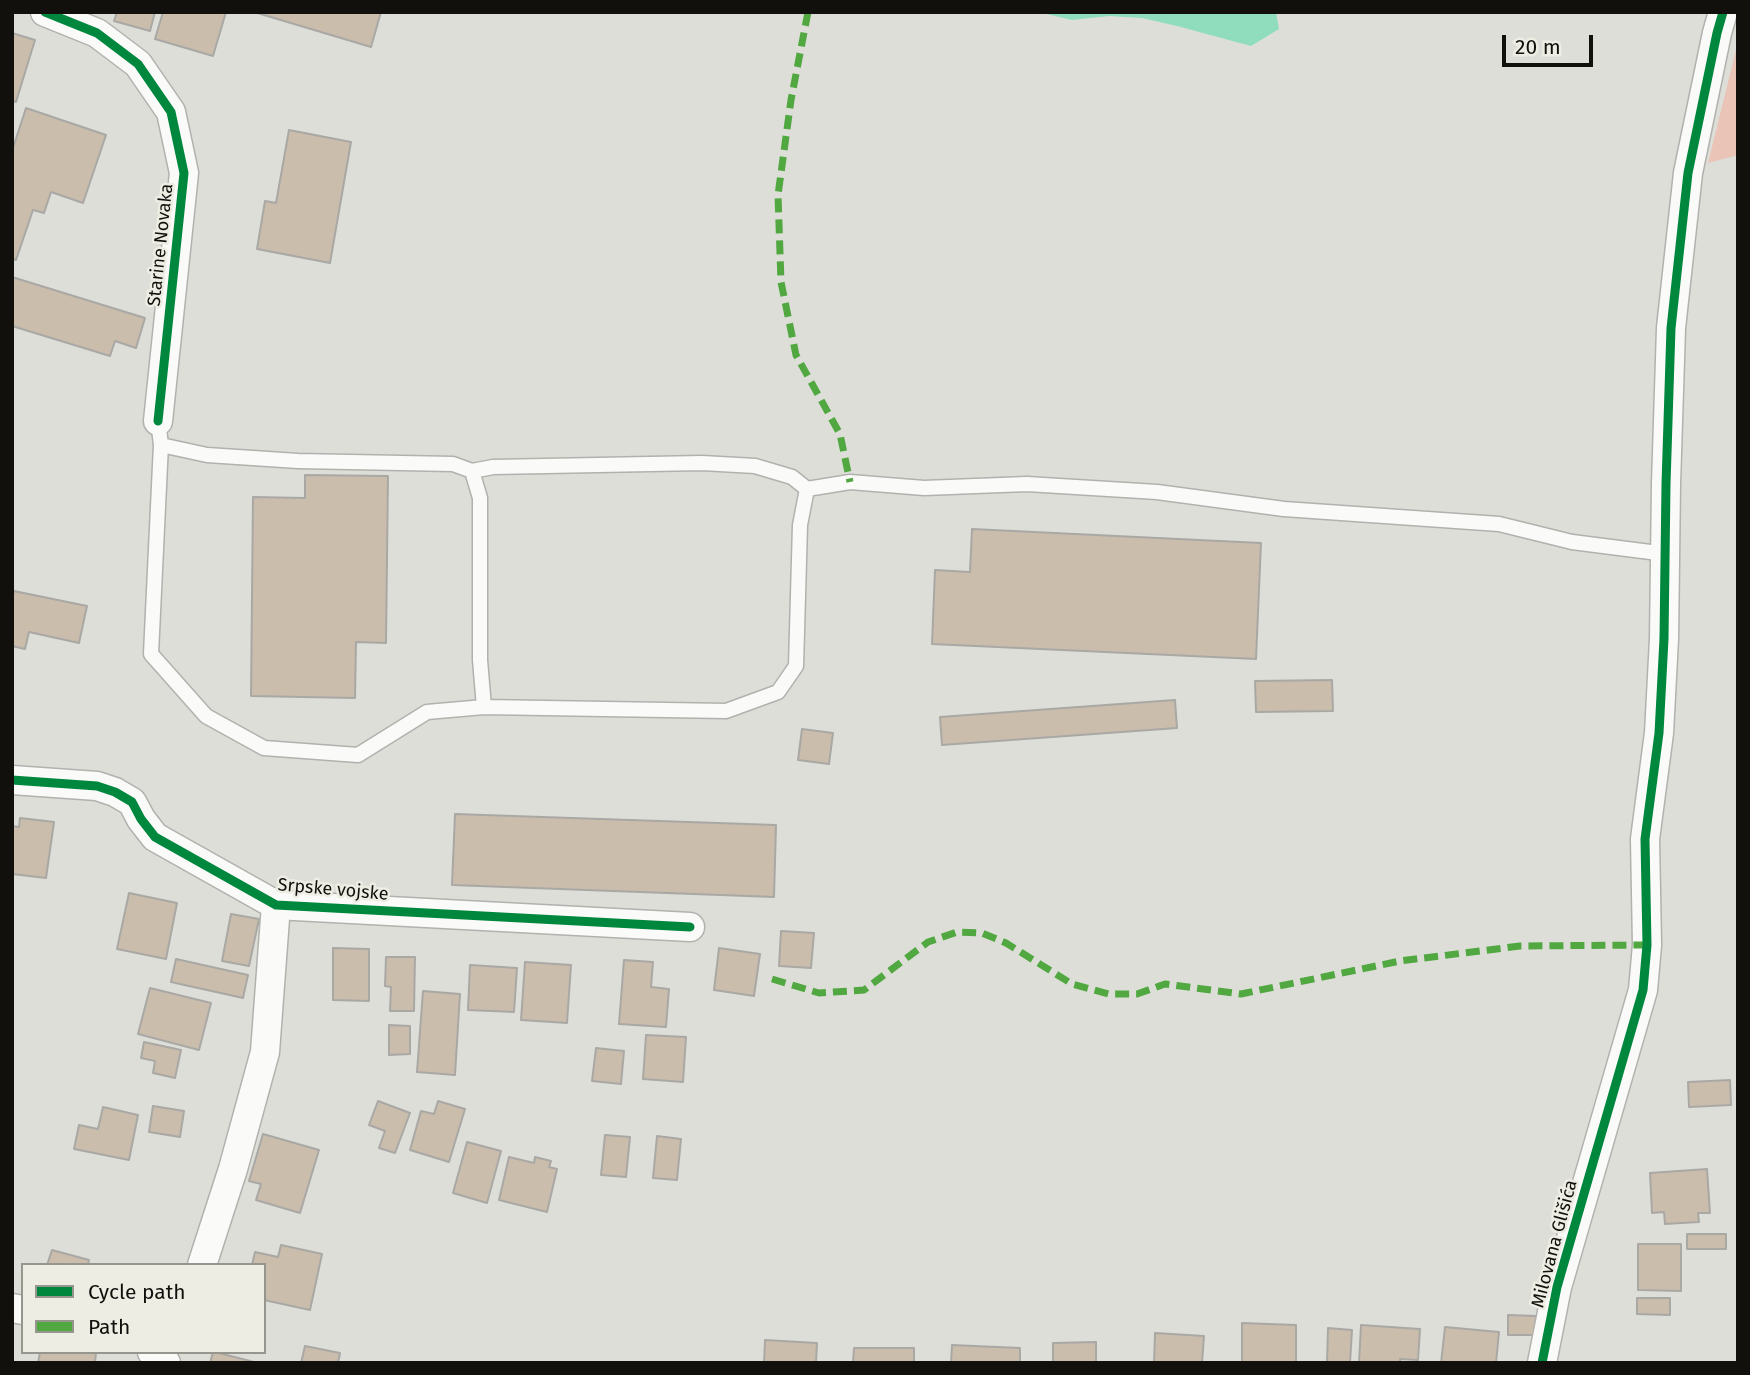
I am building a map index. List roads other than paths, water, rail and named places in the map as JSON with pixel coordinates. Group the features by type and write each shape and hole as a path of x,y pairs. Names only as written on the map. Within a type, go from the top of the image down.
{"street":[{"name":"Starine Novaka","path":"45,12 97,33 138,64 171,111 184,173 159,433"},
{"name":"Milovana Glišića","path":"1542,1363 1557,1287 1643,990 1647,946 1646,839 1659,733 1664,639 1671,328 1688,173 1723,12"},
{"name":"Srpske vojske","path":"12,780 97,786 116,792 132,802 155,837 276,905 690,927"},
{"name":"Srpske vojske","path":"203,1263 233,1169 265,1052 276,905"}],"lane":[{"path":"807,489 800,525 796,666 778,691 726,710 484,707 427,712 358,755 264,748 206,716 151,654 159,433 207,456 453,464 472,471 493,467 702,463 755,466 792,477 807,489 850,482 925,488 1027,484 1157,492 1284,509 1499,524 1572,542 1666,554"},
{"path":"472,471 480,498 480,660 484,707"}]}
